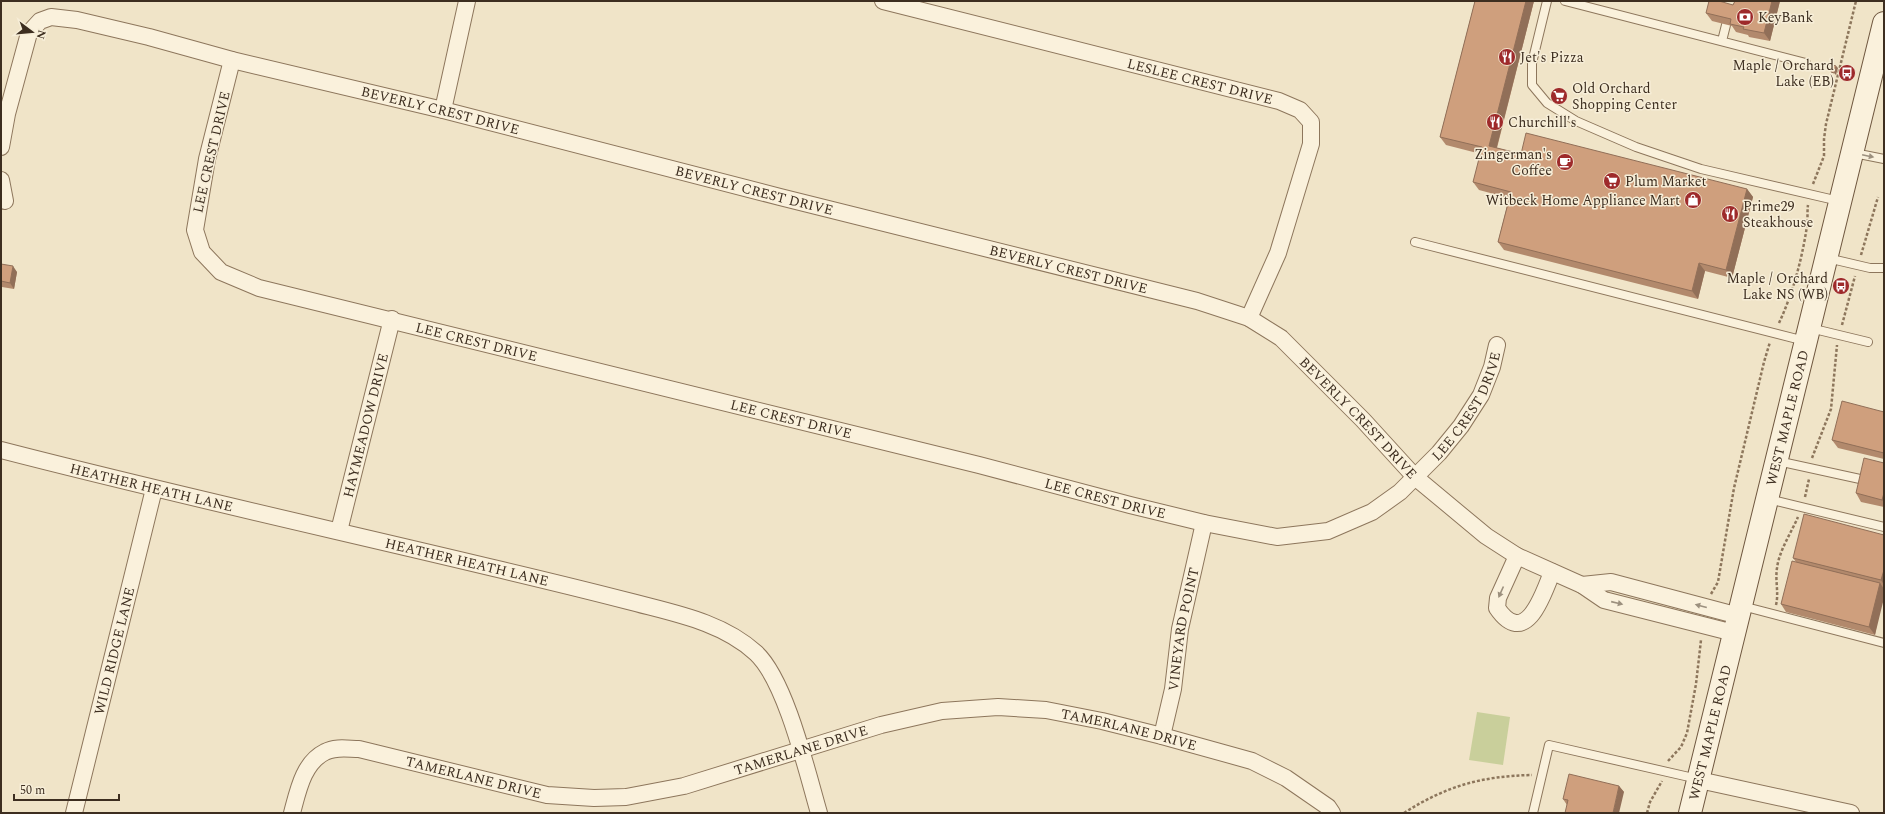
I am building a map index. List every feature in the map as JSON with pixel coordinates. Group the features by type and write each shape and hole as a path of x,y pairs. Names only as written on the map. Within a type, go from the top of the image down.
{"main road":[{"name":"WEST MAPLE ROAD","path":"1690,813 1840,202 1873,82 1882,37"}],"street":[{"path":"443,110 467,1"},
{"name":"LESLEE CREST DRIVE","path":"883,1 928,6 1279,101 1300,110 1311,122 1311,144 1278,253 1249,318"},
{"name":"BEVERLY CREST DRIVE","path":"1,148 21,58 29,33 40,21 51,17 77,20 149,37 232,60 443,110 773,195 1197,301 1249,318 1281,338 1363,420 1415,477 1486,536 1517,556 1582,585 1604,600 1652,611 1738,618"},
{"name":"LEE CREST DRIVE","path":"232,60 207,158 197,208 195,230 202,252 221,272 259,288 979,465 1204,523 1277,537 1328,531 1372,512 1400,492 1439,453 1462,426 1481,395 1492,367 1498,345"},
{"path":"1,180 5,201"},
{"name":"HAYMEADOW DRIVE","path":"339,531 392,320"},
{"name":"HEATHER HEATH LANE","path":"1,450 154,489 339,531 573,587 710,624 737,639 757,655 774,680 792,722 819,813"},
{"name":"WILD RIDGE LANE","path":"74,813 154,489"},
{"name":"VINEYARD POINT","path":"1162,736 1173,689 1180,629 1204,523"},
{"path":"1517,556 1498,598 1497,608 1503,617 1511,622 1522,623 1535,611 1539,606 1552,572"},
{"name":"BEVERLY CREST DRIVE","path":"1582,585 1611,582 1738,618"},
{"path":"1652,611 1657,594"},
{"name":"TAMERLANE DRIVE","path":"292,813 300,784 310,764 325,752 339,748 359,750 547,795 594,798 626,798 684,786 896,722 942,712 998,707 1046,710 1162,736 1252,760 1286,778 1328,807 1332,813"},
{"path":"1699,780 1851,813"}],"lane":[{"path":"1547,1 1532,63 1532,85 1547,103 1576,121 1644,149 1701,169 1840,202"},
{"path":"1566,1 1806,63"},
{"path":"1722,41 1726,24"},
{"path":"1853,153 1884,160"},
{"path":"1415,242 1775,333 1839,335 1868,342"},
{"path":"1826,258 1858,265 1884,268"},
{"path":"1777,461 1860,479"},
{"path":"1767,499 1884,527"},
{"path":"1738,618 1774,614 1884,643"},
{"path":"1533,813 1549,745 1699,780"}],"path":[{"path":"1710,596 1718,582 1734,488 1764,362 1787,305 1796,277 1807,225 1808,207 1814,180 1824,156 1826,124 1856,1"},
{"path":"1774,614 1778,586 1777,568 1802,507 1812,468 1812,455 1831,409 1837,344 1878,196"},
{"path":"1667,762 1681,747 1687,733 1696,684 1702,632"},
{"path":"1404,813 1458,785 1484,778 1511,775 1542,775"},
{"path":"1647,813 1650,802 1663,778"}],"green space":[{"path":"1477,712 1510,717 1503,765 1469,760"}],"building":[{"path":"1475,1 1526,1 1489,146 1521,154 1526,133 1747,189 1726,270 1699,263 1692,291 1498,242 1511,192 1473,182 1482,147 1440,137"},
{"name":"KeyBank","path":"1709,1 1719,1 1733,5 1735,1 1772,1 1764,33 1743,29 1744,27 1730,24 1731,19 1706,13"},
{"path":"1833,65 1836,66 1834,73 1831,72"},
{"path":"1,264 13,266 10,283 1,281"},
{"path":"1842,401 1884,412 1884,453 1832,440"},
{"path":"1864,458 1884,463 1884,493 1882,500 1856,493"},
{"path":"1804,514 1884,535 1884,570 1881,580 1793,558"},
{"path":"1792,561 1880,583 1869,627 1781,604"},
{"path":"1569,774 1619,786 1613,813 1565,813 1568,800 1563,799"}],"place":[{"name":"KeyBank","path":"1745,17"},
{"name":"Jet's Pizza","path":"1507,57"},
{"name":"Maple / Orchard Lake (EB)","path":"1847,73"},
{"name":"Old Orchard Shopping Center","path":"1559,96"},
{"name":"Churchill's","path":"1495,122"},
{"name":"Zingerman's Coffee","path":"1565,162"},
{"name":"Plum Market","path":"1612,181"},
{"name":"Witbeck Home Appliance Mart","path":"1693,200"},
{"name":"Prime29 Steakhouse","path":"1730,214"},
{"name":"Maple / Orchard Lake NS (WB)","path":"1841,286"}]}
